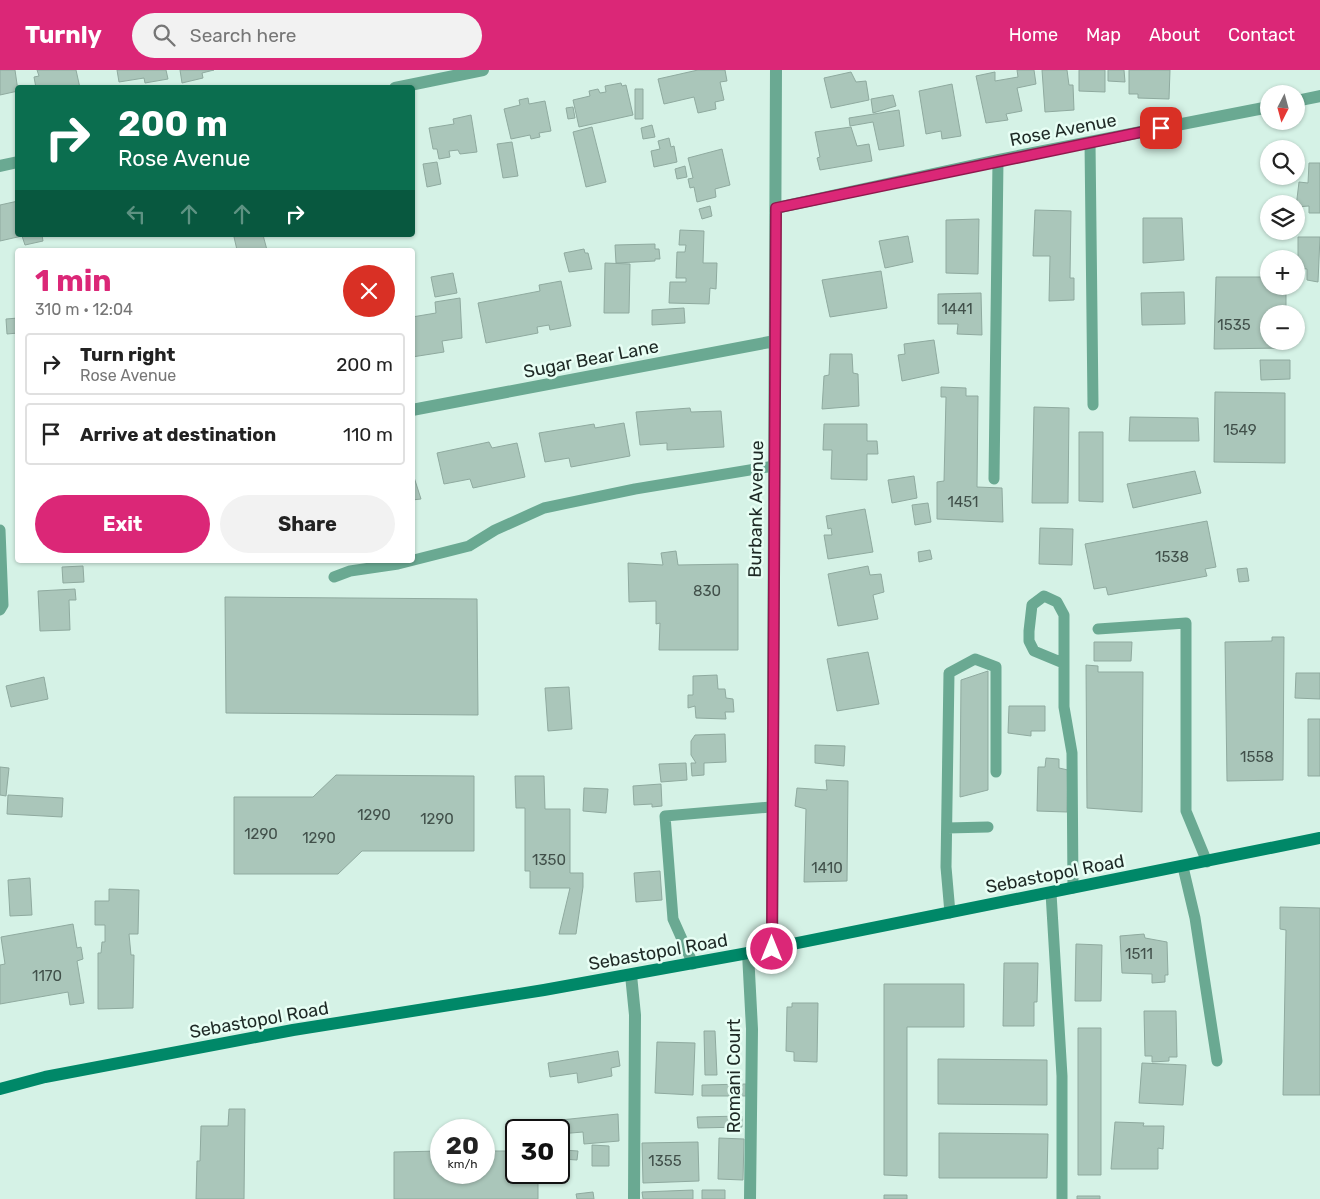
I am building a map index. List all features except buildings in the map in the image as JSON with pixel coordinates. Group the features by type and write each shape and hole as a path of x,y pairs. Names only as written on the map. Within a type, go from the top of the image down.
{"main road":[{"name":"Sebastopol Road","path":"0,1089 45,1078 293,1030 748,954 1320,838"}],"street":[{"path":"409,85 483,70"},
{"name":"Burbank Avenue","path":"772,949 771,806 776,70"},
{"path":"1305,99 1320,96"},
{"name":"Rose Avenue","path":"776,208 998,160 1260,109"},
{"path":"0,166 15,163"},
{"name":"Sugar Bear Lane","path":"415,409 775,341"},
{"name":"Romani Court","path":"748,954 752,1029 750,1199"},
{"path":"631,975 635,1015 634,1199"}],"lane":[{"path":"1090,142 1093,405"},
{"path":"994,479 998,160"},
{"path":"415,560 469,546 495,530 544,508 635,489 774,466"},
{"path":"0,530 3,605 0,610"},
{"path":"334,577 350,571 402,563"},
{"path":"1063,663 1034,651 1029,641 1032,605 1044,596 1057,602 1064,615 1064,707 1072,753 1073,888"},
{"path":"1098,629 1186,623 1186,811 1208,862"},
{"path":"950,913 947,828 949,673 975,658 996,666 996,772"},
{"path":"693,964 673,919 665,816 771,806"},
{"path":"947,828 988,827"},
{"path":"1183,867 1195,918 1217,1061"},
{"path":"1051,893 1062,1076 1062,1199"}],"route":[{"path":"772,949 771,806 776,208 998,160 1161,128"}]}
